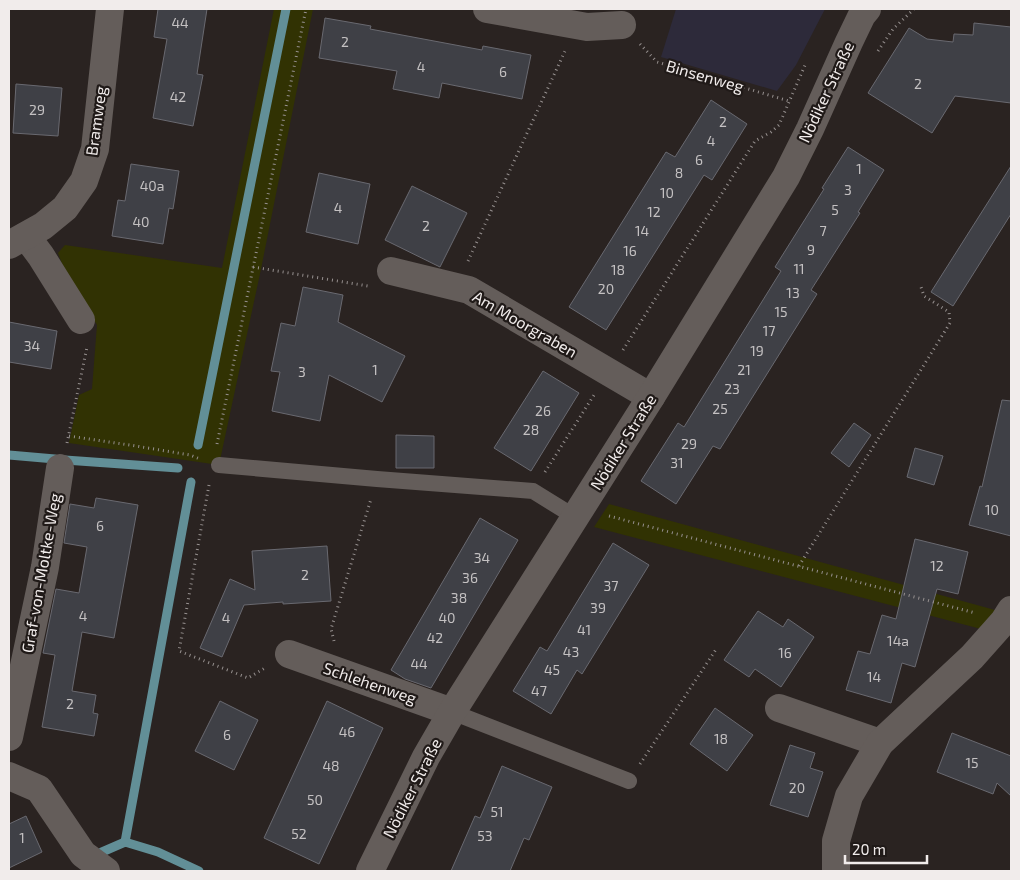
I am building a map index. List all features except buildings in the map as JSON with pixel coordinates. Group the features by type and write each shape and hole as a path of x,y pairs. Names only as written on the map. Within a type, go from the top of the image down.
{"street":[{"name":"Bramweg","path":"81,320 41,256 17,240 43,226 65,208 84,181 94,149 110,9"},
{"path":"487,9 586,27 622,25"},
{"name":"Nödiker Straße","path":"370,871 426,757 452,712 651,397 786,177 862,15 867,9"},
{"name":"Am Moorgraben","path":"391,271 469,290 651,397"},
{"name":"Graf-von-Moltke-Weg","path":"9,737 45,566 60,468"},
{"path":"836,871 836,841 849,796 880,743 972,657 1008,616"},
{"name":"Schlehenweg","path":"289,654 452,712"},
{"path":"779,708 880,743"},
{"path":"9,776 39,789 83,854 105,871"}],"lane":[{"path":"216,464 533,491 575,517"},
{"path":"452,712 629,781"}],"path":[{"path":"289,654 248,678 179,652 253,267 306,9"},
{"path":"876,54 893,29 914,9"},
{"path":"456,287 566,49 572,24"},
{"name":"Binsenweg","path":"622,25 657,62 789,101"},
{"path":"533,491 755,141 771,132"},
{"path":"253,267 369,286 391,271"},
{"path":"799,566 950,323 949,312 924,296 920,284"},
{"path":"81,320 87,348 69,436 190,455 216,464"},
{"path":"343,673 331,629 377,479"},
{"path":"606,516 799,566 1008,616"},
{"path":"629,781 718,648"}],"shaded area":[{"path":"274,9 313,9 261,269 219,465 69,443 79,395 92,389 97,325 64,269 58,253 65,245 222,268"},
{"path":"676,9 825,9 796,65 777,91 661,57"},
{"path":"609,504 995,610 981,629 594,527"}],"waterway":[{"path":"198,445 286,9"},
{"path":"9,455 55,459"},
{"path":"65,460 178,468"},
{"path":"125,842 191,482"},
{"path":"96,859 102,852 125,842 158,852 199,871"}]}
